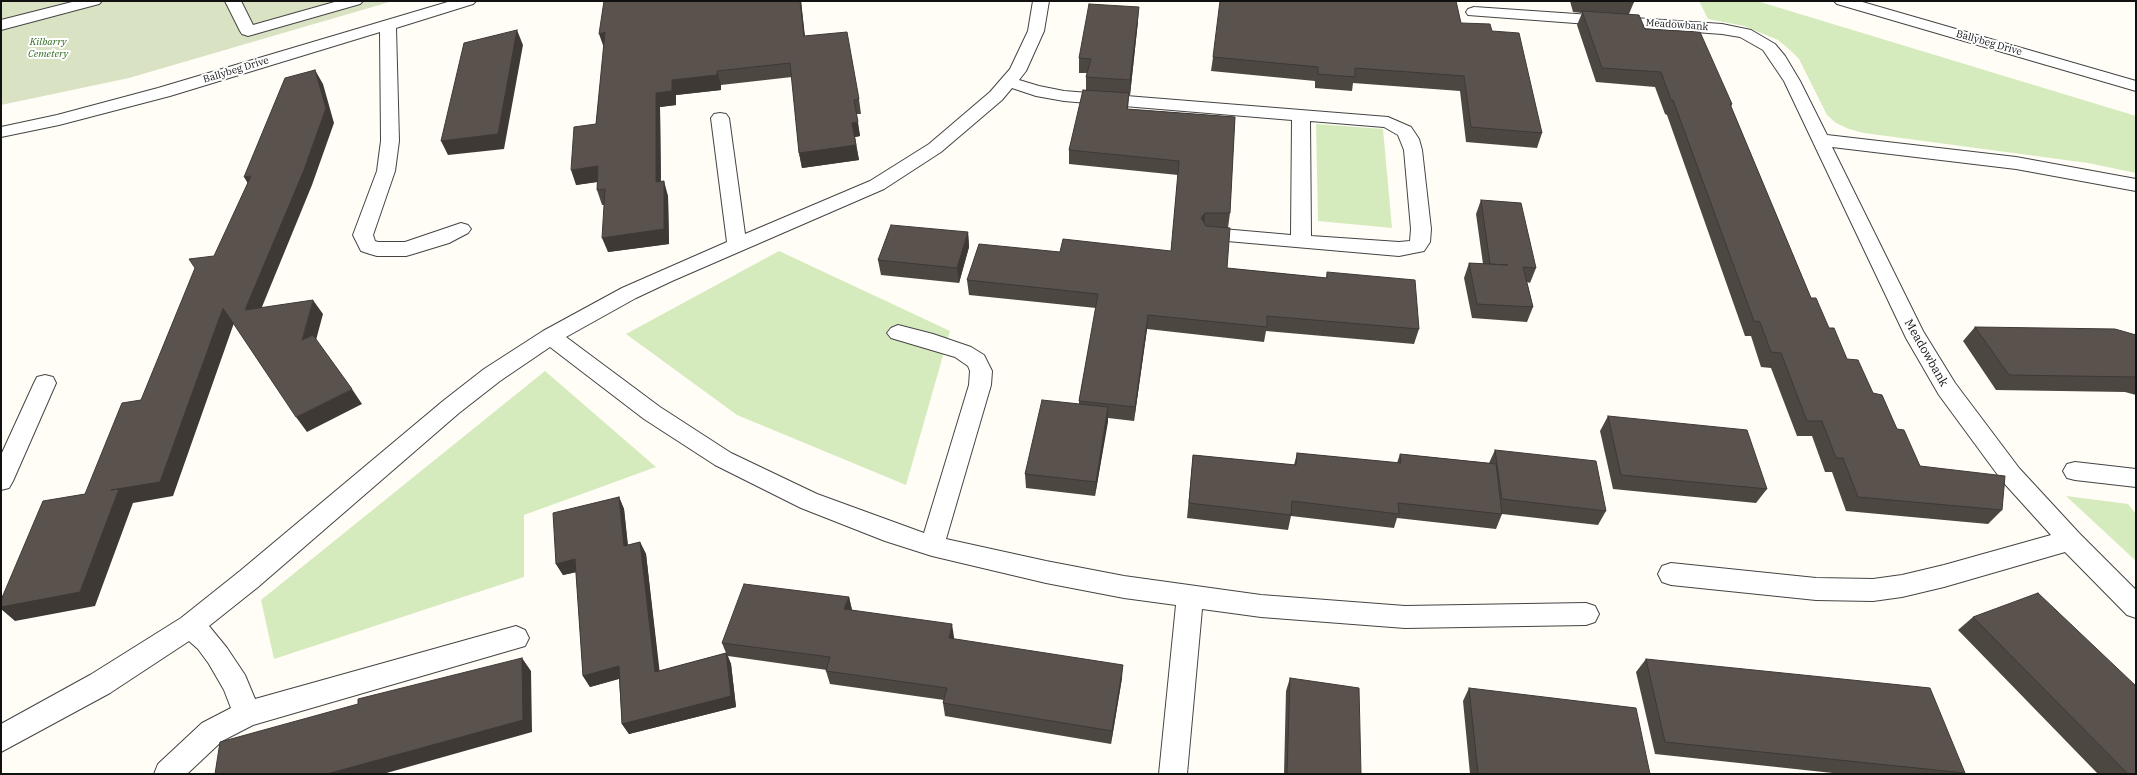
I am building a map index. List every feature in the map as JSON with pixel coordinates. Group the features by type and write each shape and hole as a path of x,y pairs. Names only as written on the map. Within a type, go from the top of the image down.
{"street":[{"path":"1,25 94,1"},
{"path":"233,1 248,32 355,1"},
{"name":"Ballybeg Drive","path":"1,132 116,105 468,1"},
{"path":"1,739 100,684 190,626 249,579 451,407 492,375 550,336 629,293 737,245 852,198 897,174 954,133 1009,82 1025,59 1032,44 1036,31 1041,1"},
{"name":"Ballybeg Drive","path":"1842,1 2136,86"},
{"name":"Meadowbank","path":"1474,12 1708,27 1745,33 1763,42 1779,59 1822,140 1913,333 1964,414 2011,475 2070,540 2136,607"},
{"path":"388,25 390,141 386,171 362,235 368,246 377,249 406,249 442,238 461,229"},
{"path":"1009,82 1036,91 1064,96 1388,122 1405,131 1410,139 1413,150 1421,237 1417,246 1407,249 1211,234"},
{"path":"1301,115 1301,242"},
{"path":"720,118 737,245"},
{"path":"1822,140 2016,163 2095,176 2136,185"},
{"path":"898,333 963,352 976,361 981,371 980,385 932,546"},
{"path":"550,336 652,412 724,459 809,501 894,534 932,546 1046,572 1190,597 1268,607 1405,617 1586,614"},
{"path":"1,481 45,383"},
{"path":"2074,471 2136,478"},
{"path":"1671,574 1808,589 1873,590 1902,586 1944,576 2070,540"},
{"path":"1173,774 1190,597"},
{"path":"190,626 207,641 218,656 235,684 247,714"},
{"path":"168,774 189,752 212,732 247,714 312,694 516,638"}],"green space":[{"name":"Kilbarry Cemetery","path":"1,1 393,1 129,78 1,105"},
{"path":"1699,1 1757,1 2136,116 2136,173 2088,163 1864,133 1849,129 1836,123 1827,115 1799,59 1790,50 1778,40 1744,26 1708,19"},
{"path":"1316,124 1383,129 1392,228 1318,221"},
{"path":"779,251 950,331 906,485 737,415 626,334"},
{"path":"545,371 656,467 524,515 524,577 274,659 261,600"},
{"path":"2066,496 2128,504 2136,514 2136,561"}],"building":[{"path":"604,1 800,1 804,36 847,32 859,99 854,100 858,122 852,123 856,145 799,153 790,63 717,71 717,75 672,80 672,91 656,93 656,182 664,181 664,229 602,238 605,189 597,190 598,166 571,170 574,127 596,124 605,32 599,34"},
{"path":"1220,1 1456,1 1461,23 1490,24 1492,31 1519,33 1542,133 1471,127 1464,76 1355,68 1355,77 1318,74 1318,67 1213,57"},
{"path":"1089,4 1139,7 1130,80 1086,77 1091,59 1079,58"},
{"path":"1582,11 1639,15 1645,29 1700,32 1732,104 1730,104 1811,298 1816,298 1829,328 1834,328 1847,359 1858,360 1873,393 1882,395 1897,429 1904,430 1920,466 2005,476 2002,510 1858,497 1843,458 1836,458 1822,421 1807,421 1781,353 1771,352 1760,322 1754,321 1673,100 1671,100 1661,72 1602,68"},
{"path":"517,30 498,134 441,141 464,43"},
{"path":"315,70 326,108 304,170 245,310 313,300 302,340 313,335 352,389 296,417 223,308 160,482 111,490 119,489 80,592 1,607 1,600 43,501 85,494 122,403 141,400 195,268 189,259 214,256 251,176 244,177 285,78"},
{"path":"1083,90 1129,93 1127,109 1235,117 1230,213 1205,213 1201,218 1206,226 1230,228 1227,268 1327,278 1327,272 1415,280 1419,329 1267,316 1267,327 1148,315 1135,407 1079,401 1098,294 967,280 979,244 1060,252 1063,239 1171,251 1179,161 1069,150"},
{"path":"1481,200 1521,203 1536,268 1523,267 1533,307 1477,304 1469,263 1508,265 1490,264"},
{"path":"891,225 968,232 957,268 878,260"},
{"path":"1975,327 2115,329 2136,335 2136,377 2009,375"},
{"path":"1042,400 1108,407 1096,482 1025,474"},
{"path":"1608,416 1747,430 1767,489 1621,475"},
{"path":"1495,450 1596,461 1606,511 1502,499"},
{"path":"1297,453 1401,463 1400,454 1496,464 1502,514 1398,503 1399,514 1292,501 1291,515 1189,503 1193,455 1296,465"},
{"path":"619,497 624,546 640,542 655,672 726,653 731,696 622,724 619,666 583,676 575,559 556,564 553,513"},
{"path":"744,584 849,597 844,609 952,624 949,638 1123,665 1112,731 943,703 947,688 826,671 830,657 722,643"},
{"path":"2038,593 2136,686 2136,774 2128,774 1973,617"},
{"path":"522,658 523,720 327,774 215,774 220,742 358,704 358,699"},
{"path":"1646,659 1930,688 1965,773 1665,742"},
{"path":"1290,678 1359,688 1361,774 1287,774"},
{"path":"1469,688 1636,708 1650,774 1478,773"}]}
